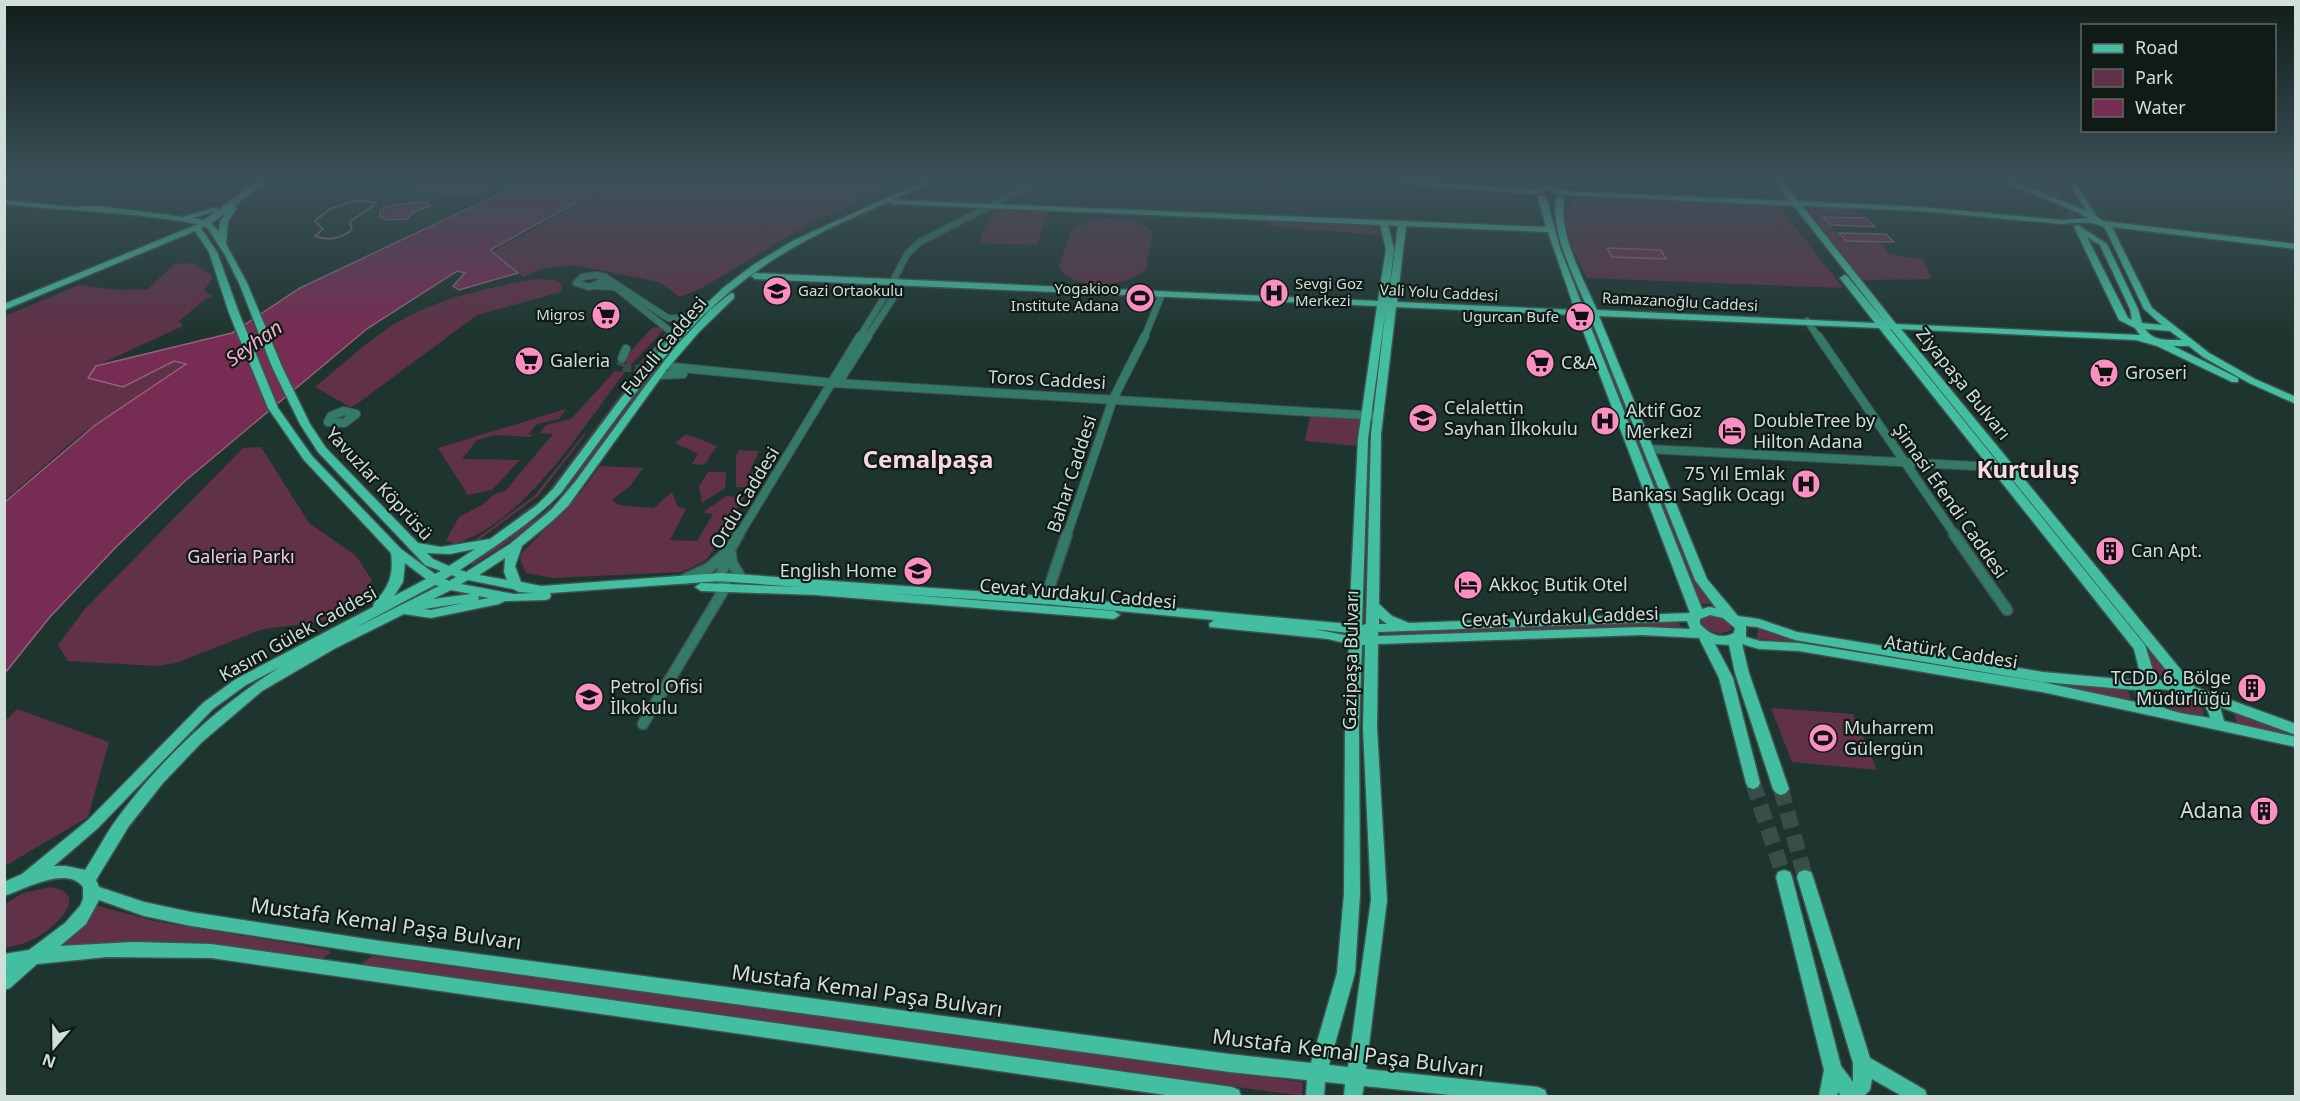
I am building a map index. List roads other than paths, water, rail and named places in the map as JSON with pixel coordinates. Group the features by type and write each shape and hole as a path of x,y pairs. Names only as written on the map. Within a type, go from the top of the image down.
{"main road":[{"path":"4,301 173,233"},
{"path":"4,308 181,233"},
{"name":"Yavuzlar Köprüsü","path":"203,233 273,408 308,458 397,552 449,579"},
{"name":"Yavuzlar Köprüsü","path":"215,233 237,271 307,430 322,450 412,546 449,579"},
{"path":"222,246 223,233"},
{"name":"Fuzuli Caddesi","path":"449,579 541,507 557,491 657,359 711,303 757,266 817,233"},
{"name":"Fuzuli Caddesi","path":"449,579 517,543 561,507 658,375 722,303 755,276 830,233"},
{"name":"Gazipaşa Bulvarı","path":"1386,233 1390,249 1387,304"},
{"path":"1553,233 1556,248 1589,312 1701,580 1742,631 1735,639 1742,674 1781,789"},
{"path":"1562,233 1696,615 1694,624 1703,634 1726,678 1753,783"},
{"name":"Ziyapaşa Bulvarı","path":"1814,233 1888,326 2193,692 2214,708 2218,715 2217,721 2212,725"},
{"path":"2081,233 2124,320 2138,326 2171,328"},
{"path":"2089,233 2103,244 2134,309 2138,326 2145,336 2295,408"},
{"path":"2107,233 2148,309 2190,343 2252,381 2295,401"},
{"path":"2159,233 2295,249"},
{"name":"Gazipaşa Bulvarı","path":"1354,1087 1377,916 1377,828 1370,728 1373,635 1372,416 1387,304 1401,234"},
{"path":"173,238 195,236 207,240"},
{"path":"2087,239 2116,289 2116,306"},
{"name":"Vali Yolu Caddesi","path":"755,276 1589,312"},
{"name":"Ramazanoğlu Caddesi","path":"1589,312 2137,337 2158,343"},
{"name":"Ziyapaşa Bulvarı","path":"1888,326 1995,467 2140,648 2148,685 2142,693 2144,699 2158,713"},
{"name":"Ramazanoğlu Caddesi","path":"1888,326 2133,334 2138,326"},
{"path":"2158,343 2190,343"},
{"name":"Gazipaşa Bulvarı","path":"1315,1096 1317,1074 1346,972 1354,829 1352,728 1363,439 1372,416"},
{"path":"412,546 433,551 449,551 490,541 510,531"},
{"path":"406,609 431,614 517,593 508,567 517,543"},
{"path":"370,614 396,584 400,572 397,552"},
{"name":"Cevat Yurdakul Caddesi","path":"449,579 517,593 741,578 1045,600 1355,635"},
{"name":"Cevat Yurdakul Caddesi","path":"449,579 499,596 541,590 682,580 723,581 1328,635 1642,631 1703,634 1716,639 1735,639"},
{"name":"Kasım Gülek Caddesi","path":"4,983 33,956 72,926 85,911 89,886 110,842 151,789 191,744 258,688 359,630 406,609 449,579"},
{"name":"Kasım Gülek Caddesi","path":"13,885 93,824 187,724 233,688 370,614 449,579"},
{"path":"406,609 459,598 499,596"},
{"path":"1373,605 1387,619 1413,627"},
{"name":"Cevat Yurdakul Caddesi","path":"1373,635 1413,627 1696,615 1709,611 1733,618"},
{"name":"Atatürk Caddesi","path":"1733,618 1759,623 1795,636 2043,677 2148,685 2172,684 2193,692"},
{"name":"Atatürk Caddesi","path":"1735,639 1759,645 1799,647 2042,687 2212,725"},
{"path":"2193,692 2295,730"},
{"path":"2212,725 2295,742"},
{"name":"Mustafa Kemal Paşa Bulvarı","path":"13,885 68,872 82,876 89,886 144,909 191,919 380,948 1317,1074 1354,1087 1538,1096"},
{"path":"1784,877 1833,1070 1852,1096 1863,1084 1862,1064 1805,877"},
{"path":"4,962 33,956 163,948 211,951 1232,1096"},
{"path":"1862,1064 1918,1096"},
{"path":"1828,1096 1833,1070"}],"street":[{"name":"Ordu Caddesi","path":"643,724 723,581 730,549 834,383 840,380 897,292 898,283 893,281 908,254 920,242 936,233"},
{"path":"657,359 655,354 671,336 670,331 615,287 583,287 576,283 586,276 605,278 626,286 662,318 671,320 692,316 711,303"},
{"path":"592,286 601,283 605,278"},
{"name":"Bahar Caddesi","path":"1045,600 1113,399 1144,338 1162,294"},
{"name":"Şimasi Efendi Caddesi","path":"1807,322 2007,610"},
{"path":"622,358 626,349"},
{"name":"Toros Caddesi","path":"667,364 672,367 715,373 834,383 1372,416"},
{"path":"698,372 715,373"},
{"name":"Toros Caddesi","path":"658,375 715,373"},
{"path":"1647,449 1995,467"},
{"path":"730,549 732,563 741,578"},
{"path":"682,580 709,568 730,549"}],"water":[{"name":"Seyhan","path":"415,233 520,233 490,250 518,273 459,290 453,286 465,273 457,271 368,328 185,481 115,548 49,618 5,673 5,502 94,426 186,364 174,361 123,387 88,378 96,366 232,333 300,288"},
{"path":"1839,233 1886,234 1894,242 1846,241"},
{"path":"1607,248 1661,250 1666,259 1612,257"}],"waterway":[{"path":"318,233 315,236 330,239 346,233"}],"tunnel":[{"path":"2082,233 2085,237"},
{"path":"622,358 620,366 624,368 683,371"},
{"path":"1753,783 1784,877"},
{"path":"1781,789 1805,877"}],"place":[{"name":"Gazi Ortaokulu","path":"777,291"},
{"name":"Sevgi Goz Merkezi","path":"1274,293"},
{"name":"Yogakioo Institute Adana","path":"1140,298"},
{"name":"Migros","path":"606,315"},
{"name":"Ugurcan Bufe","path":"1580,317"},
{"name":"Galeria","path":"529,361"},
{"name":"C&A","path":"1540,363"},
{"name":"Groseri","path":"2104,373"},
{"name":"Celalettin Sayhan İlkokulu","path":"1423,418"},
{"name":"Aktif Goz Merkezi","path":"1605,421"},
{"name":"DoubleTree by Hilton Adana","path":"1732,431"},
{"name":"75 Yıl Emlak Bankası Saglık Ocagı","path":"1806,484"},
{"name":"Can Apt.","path":"2110,551"},
{"name":"English Home","path":"918,571"},
{"name":"Akkoç Butik Otel","path":"1468,585"},
{"name":"TCDD 6. Bölge Müdürlüğü","path":"2252,688"},
{"name":"Petrol Ofisi İlkokulu","path":"589,697"},
{"name":"Muharrem Gülergün","path":"1823,738"},
{"name":"Adana","path":"2264,811"}],"district":[{"name":"Cemalpaşa","path":"928,460"},
{"name":"Kurtuluş","path":"2028,470"}],"park label":[{"name":"Galeria Parkı","path":"241,557"}]}
